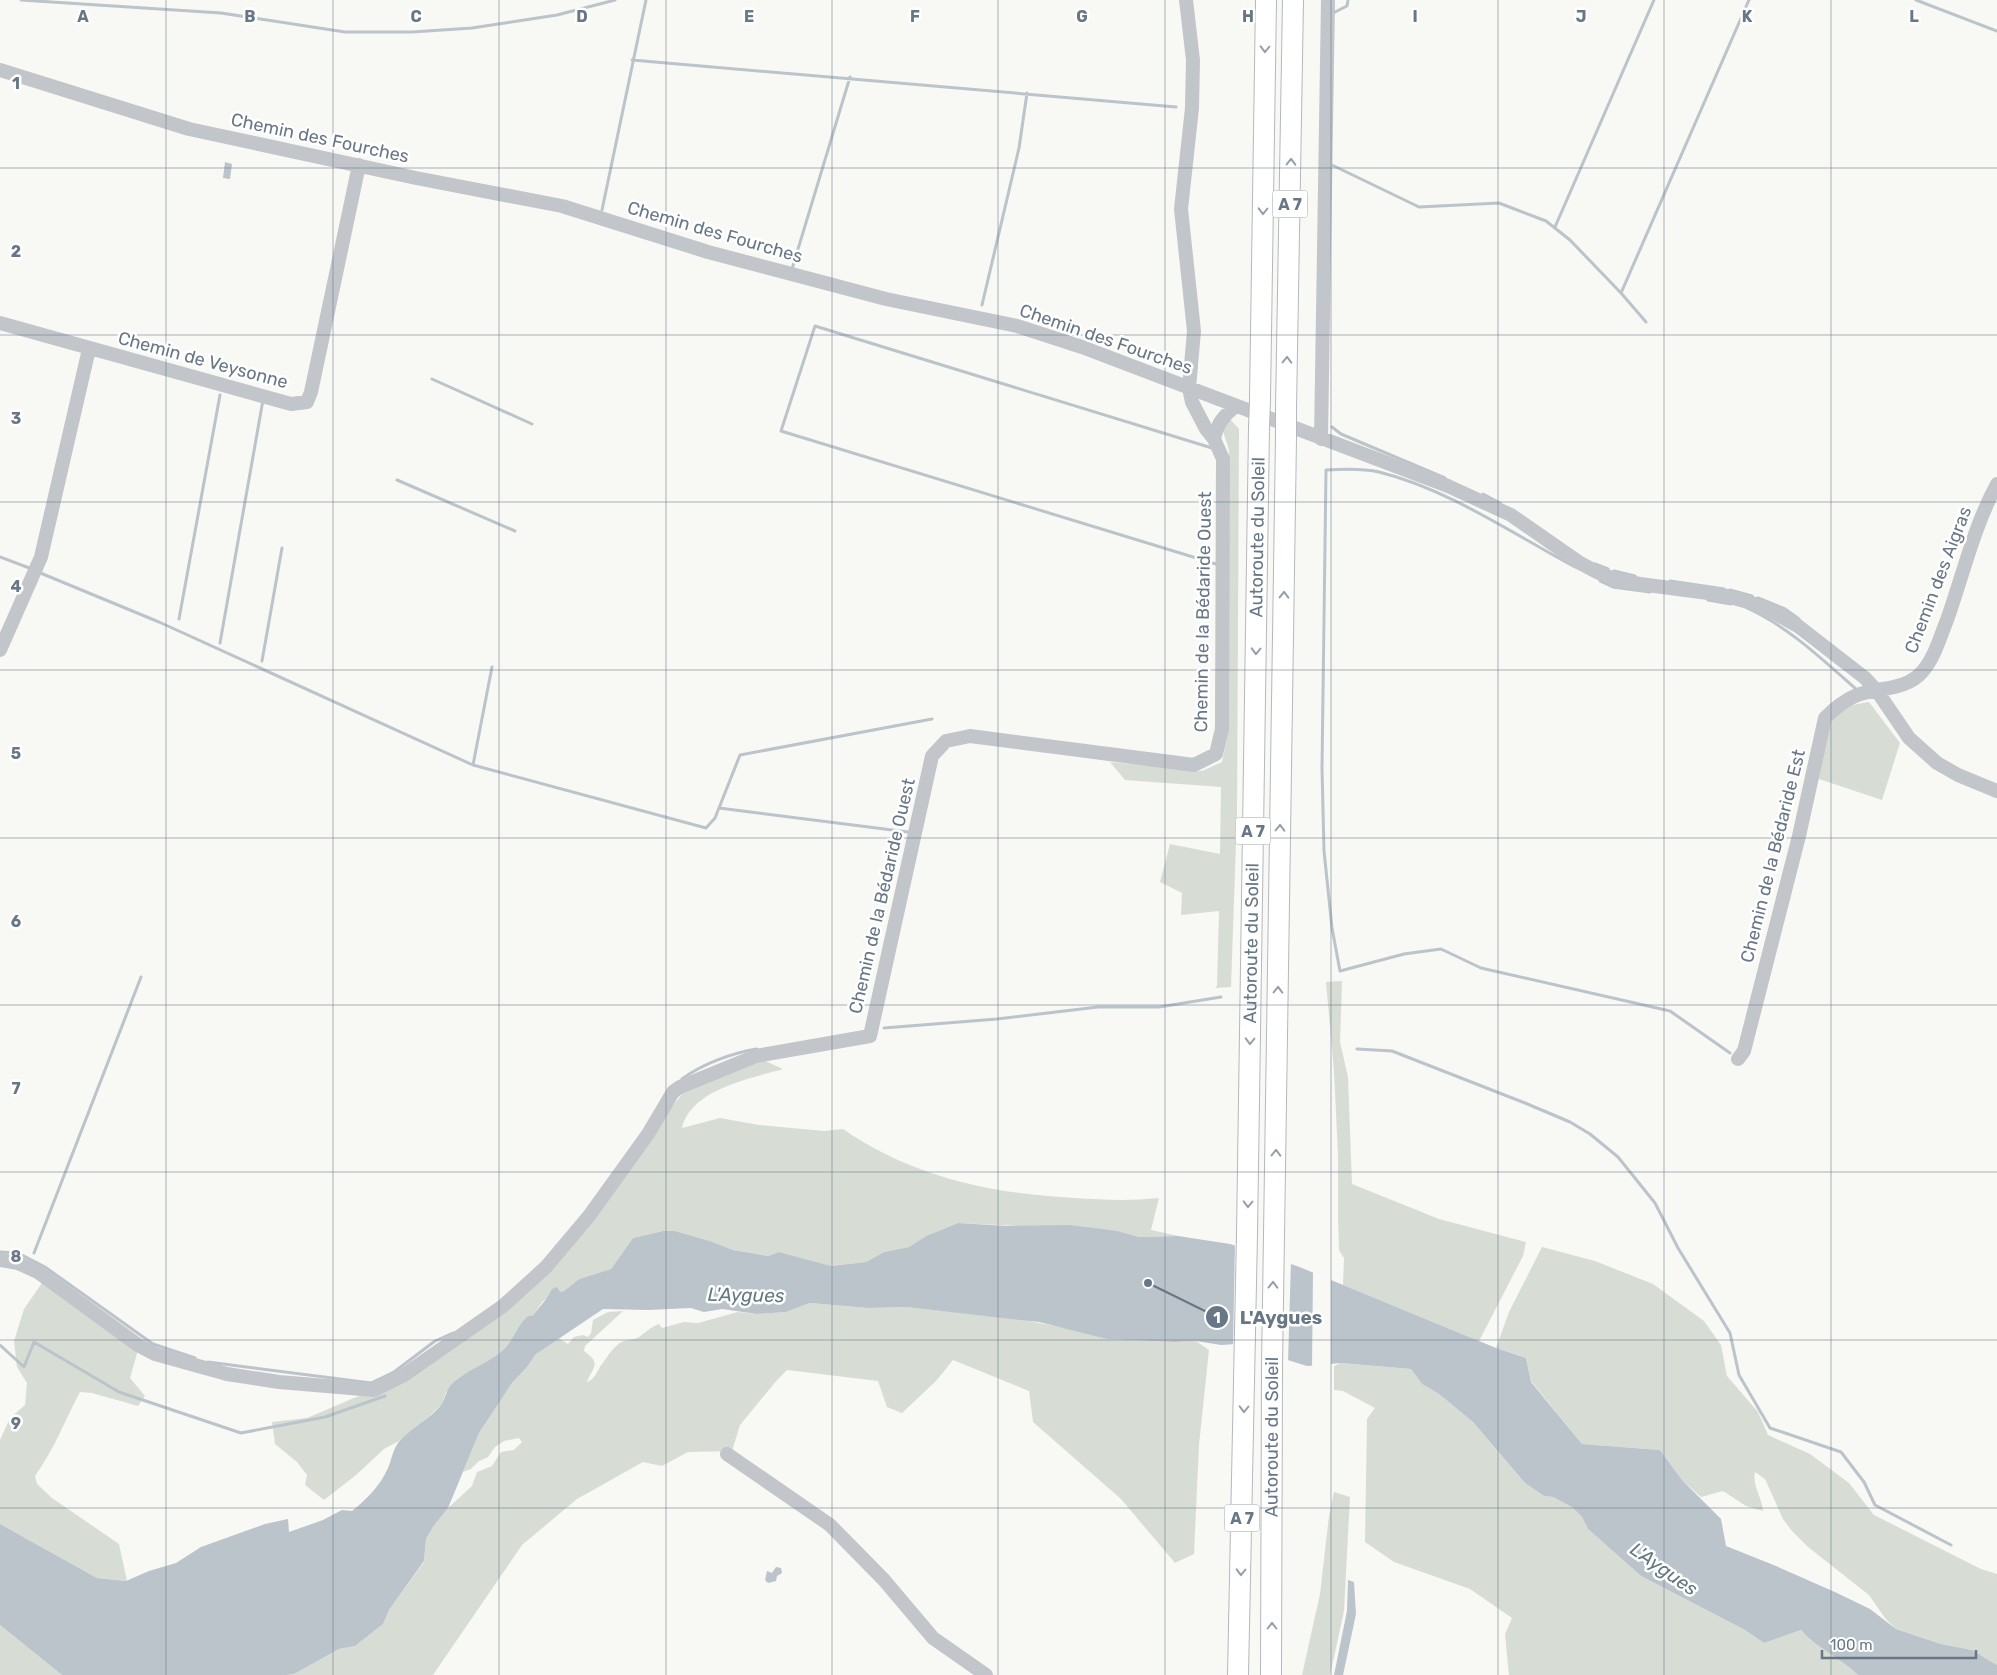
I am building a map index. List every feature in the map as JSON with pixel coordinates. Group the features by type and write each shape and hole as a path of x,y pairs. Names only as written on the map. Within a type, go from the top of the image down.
{"highway":[{"name":"Autoroute du Soleil","path":"1238,1675 1245,1361 1266,0"},
{"name":"Autoroute du Soleil","path":"1272,1675 1272,1368 1293,0"}],"street":[{"path":"1186,0 1193,60 1192,108 1181,209 1194,331 1189,388"},
{"path":"1316,437 1321,387 1328,0"},
{"name":"Chemin des Fourches","path":"0,70 190,129 562,206 708,252 868,295 1017,326 1082,347 1448,486 1510,515 1580,563 1599,573 1626,581 1723,595 1754,604 1798,626 1865,678 1877,691 1909,738 1922,752 1958,775 1997,791"},
{"name":"Chemin de Veysonne","path":"0,323 291,404 307,402 359,165"},
{"path":"0,650 41,557 89,349"},
{"name":"Chemin de la Bédaride Ouest","path":"0,1260 18,1263 38,1272 138,1345 155,1354 227,1374 279,1382 374,1390 404,1375 503,1306 546,1267 589,1216 648,1134 673,1092 680,1087 756,1056 870,1036 932,756 946,741 970,736 1194,765 1216,754 1222,729 1223,459 1214,439 1192,402 1189,388"},
{"path":"1214,439 1216,429 1223,417 1236,406"},
{"name":"Chemin des Aigras","path":"1877,691 1906,684 1923,671 1932,656 1951,608 1982,516 1997,484"},
{"name":"Chemin de la Bédaride Est","path":"1738,1059 1744,1051 1799,836 1825,718 1836,707 1856,695 1877,691"},
{"path":"727,1454 830,1525 884,1580 933,1638 986,1675"}],"shaded area":[{"path":"1229,418 1239,429 1237,814 1231,987 1215,988 1217,986 1219,911 1181,915 1182,893 1160,882 1170,844 1220,854 1221,787 1125,780 1110,762 1202,771 1222,762 1227,738 1229,450 1222,428"},
{"path":"1869,702 1900,743 1882,800 1819,779 1825,738 1833,719 1849,706"},
{"path":"1342,981 1340,1042 1348,1077 1352,1184 1439,1219 1526,1242 1523,1256 1479,1341 1343,1285 1344,1258 1339,1250 1338,1154 1334,1071 1326,982"},
{"path":"761,1059 783,1069 739,1082 709,1095 697,1104 688,1115 682,1128 720,1118 759,1125 824,1131 843,1129 869,1146 925,1171 984,1187 1044,1196 1086,1199 1127,1200 1159,1198 1151,1230 1178,1236 1139,1237 1118,1231 958,1223 926,1236 909,1247 884,1252 866,1262 830,1266 779,1252 768,1256 733,1250 675,1231 663,1231 633,1238 611,1269 579,1279 564,1291 549,1296 543,1301 533,1315 522,1324 511,1343 446,1392 442,1404 421,1424 399,1441 384,1449 356,1475 324,1500 305,1485 307,1475 297,1462 275,1444 272,1422 307,1418 354,1398 405,1381 506,1309 684,1092"},
{"path":"1542,1247 1595,1261 1653,1284 1704,1321 1721,1345 1727,1376 1758,1412 1768,1435 1810,1454 1849,1483 1874,1515 1981,1569 1997,1574 1997,1665 1972,1650 1941,1644 1896,1629 1885,1618 1869,1595 1808,1547 1792,1531 1783,1519 1765,1479 1755,1472 1756,1487 1763,1511 1746,1506 1723,1491 1701,1497 1682,1480 1660,1450 1582,1444 1531,1381 1526,1358 1496,1348 1509,1312"},
{"path":"44,1280 138,1350 130,1378 145,1396 138,1406 92,1393 80,1392 54,1445 35,1476 37,1484 52,1498 119,1544 127,1581 97,1578 0,1524 0,1440 10,1418 25,1405 27,1383 17,1367 14,1341 24,1309"},
{"path":"810,1303 868,1308 906,1307 1018,1319 1081,1331 1107,1339 1196,1341 1209,1350 1199,1445 1194,1554 1175,1563 1121,1499 1033,1422 1029,1391 953,1360 936,1381 902,1413 887,1407 878,1381 787,1370 740,1425 732,1451 688,1452 662,1466 643,1462 577,1499 522,1545 433,1675 287,1675 294,1674 339,1649 355,1646 383,1624 389,1610 424,1562 426,1539 433,1527 448,1508 472,1486 477,1472 492,1466 501,1452 514,1450 522,1442 519,1438 504,1441 495,1447 488,1457 479,1461 471,1469 463,1472 479,1433 512,1383 536,1354 558,1338 568,1344 574,1337 583,1335 588,1337 591,1333 593,1320 608,1312 623,1311 585,1346 584,1351 590,1355 594,1362 587,1382 594,1377 600,1366 617,1345 637,1338 659,1324 662,1328 684,1322 698,1323 738,1312 757,1314 786,1312"},
{"path":"1341,1363 1411,1369 1422,1384 1439,1394 1473,1422 1525,1483 1544,1496 1553,1497 1572,1507 1582,1517 1588,1529 1641,1576 1745,1630 1764,1643 1801,1630 1814,1643 1858,1675 1509,1675 1505,1634 1512,1618 1470,1589 1394,1562 1365,1542 1367,1419 1375,1408 1343,1391 1334,1390 1334,1366"},
{"path":"1334,1492 1350,1497 1344,1611 1330,1675 1302,1675 1320,1594 1329,1516"},
{"path":"0,1625 62,1675 0,1675"}],"water":[{"path":"225,162 232,164 230,179 223,178"},
{"path":"958,1223 1007,1226 1069,1225 1118,1231 1139,1237 1178,1236 1230,1244 1297,1266 1496,1348 1526,1358 1531,1382 1582,1444 1660,1450 1682,1480 1721,1519 1726,1546 1776,1566 1870,1609 1896,1629 1941,1644 1972,1650 1997,1665 1997,1675 1858,1675 1814,1643 1801,1630 1764,1643 1745,1630 1641,1576 1588,1529 1582,1517 1572,1507 1553,1497 1544,1496 1525,1483 1473,1422 1439,1394 1422,1384 1411,1369 1341,1363 1307,1366 1236,1344 1221,1345 1196,1341 1107,1339 1039,1322 906,1307 868,1308 810,1303 786,1312 757,1314 722,1309 704,1312 691,1308 648,1310 603,1309 536,1354 512,1383 479,1433 448,1508 426,1539 424,1561 389,1610 383,1624 355,1646 339,1649 294,1674 62,1675 0,1625 0,1524 97,1578 126,1581 149,1571 176,1563 201,1547 265,1524 288,1519 289,1532 323,1520 342,1510 352,1511 368,1497 381,1481 398,1443 441,1405 451,1384 502,1351 527,1317 534,1314 552,1289 557,1287 560,1292 564,1291 579,1279 611,1269 633,1238 663,1231 675,1231 733,1250 768,1256 779,1252 831,1266 866,1262 884,1252 909,1247 926,1236"},
{"path":"776,1567 781,1568 782,1573 777,1576 776,1581 768,1583 765,1580 767,1571 772,1573"},
{"path":"1348,1580 1354,1582 1356,1614 1343,1675 1334,1675 1347,1611"}],"pier":[{"path":"1235,1243 1291,1261 1288,1363 1233,1346"},
{"path":"1313,1270 1331,1277 1331,1367 1312,1368"}],"waterway":[{"path":"21,0 221,13 345,32 412,32 472,28 557,15 615,0"},
{"path":"602,210 646,0"},
{"path":"1335,12 1347,6 1348,0"},
{"path":"1555,227 1654,0"},
{"path":"1621,293 1749,0"},
{"path":"1916,0 1997,31"},
{"path":"632,60 1176,107"},
{"path":"792,269 850,77"},
{"path":"982,305 1019,148 1027,93"},
{"path":"1332,165 1419,207 1499,203 1546,221 1570,240 1646,322"},
{"path":"1212,448 815,326 781,431 1216,564"},
{"path":"432,379 532,424"},
{"path":"179,619 220,395"},
{"path":"220,643 263,400"},
{"path":"1332,427 1341,434 1445,478"},
{"path":"1575,567 1480,514 1430,489 1379,472 1352,469 1326,470 1322,768 1324,851 1332,928 1340,971 1404,954 1441,949 1481,968 1670,1011 1730,1053"},
{"path":"397,480 515,531"},
{"path":"1483,494 1500,503"},
{"path":"262,661 282,548"},
{"path":"0,557 32,569"},
{"path":"1595,564 1608,569"},
{"path":"1614,571 1635,576"},
{"path":"38,572 159,622 473,765 706,828 715,818 740,755 932,719"},
{"path":"1600,581 1613,587 1650,592"},
{"path":"1670,581 1724,589"},
{"path":"1730,590 1752,596"},
{"path":"1758,598 1785,609 1799,619"},
{"path":"1708,600 1731,604"},
{"path":"1747,608 1791,634 1857,690"},
{"path":"473,765 492,667"},
{"path":"719,808 908,832"},
{"path":"34,1253 141,977"},
{"path":"884,1028 997,1019 1098,1007 1159,1007 1221,997"},
{"path":"682,1079 718,1060 757,1049"},
{"path":"1357,1049 1392,1051 1525,1103 1570,1122 1590,1134 1618,1157 1655,1203 1678,1248 1730,1333 1739,1375 1770,1428 1841,1452 1864,1482 1875,1505 1951,1545"},
{"path":"0,1252 18,1253 45,1267 153,1344 195,1358"},
{"path":"208,1362 371,1383 394,1372 435,1341 453,1333"},
{"path":"0,1345 24,1367 34,1342 119,1392 241,1433 325,1417 385,1396"}],"place":[{"name":"L'Aygues","path":"1148,1283"}]}
